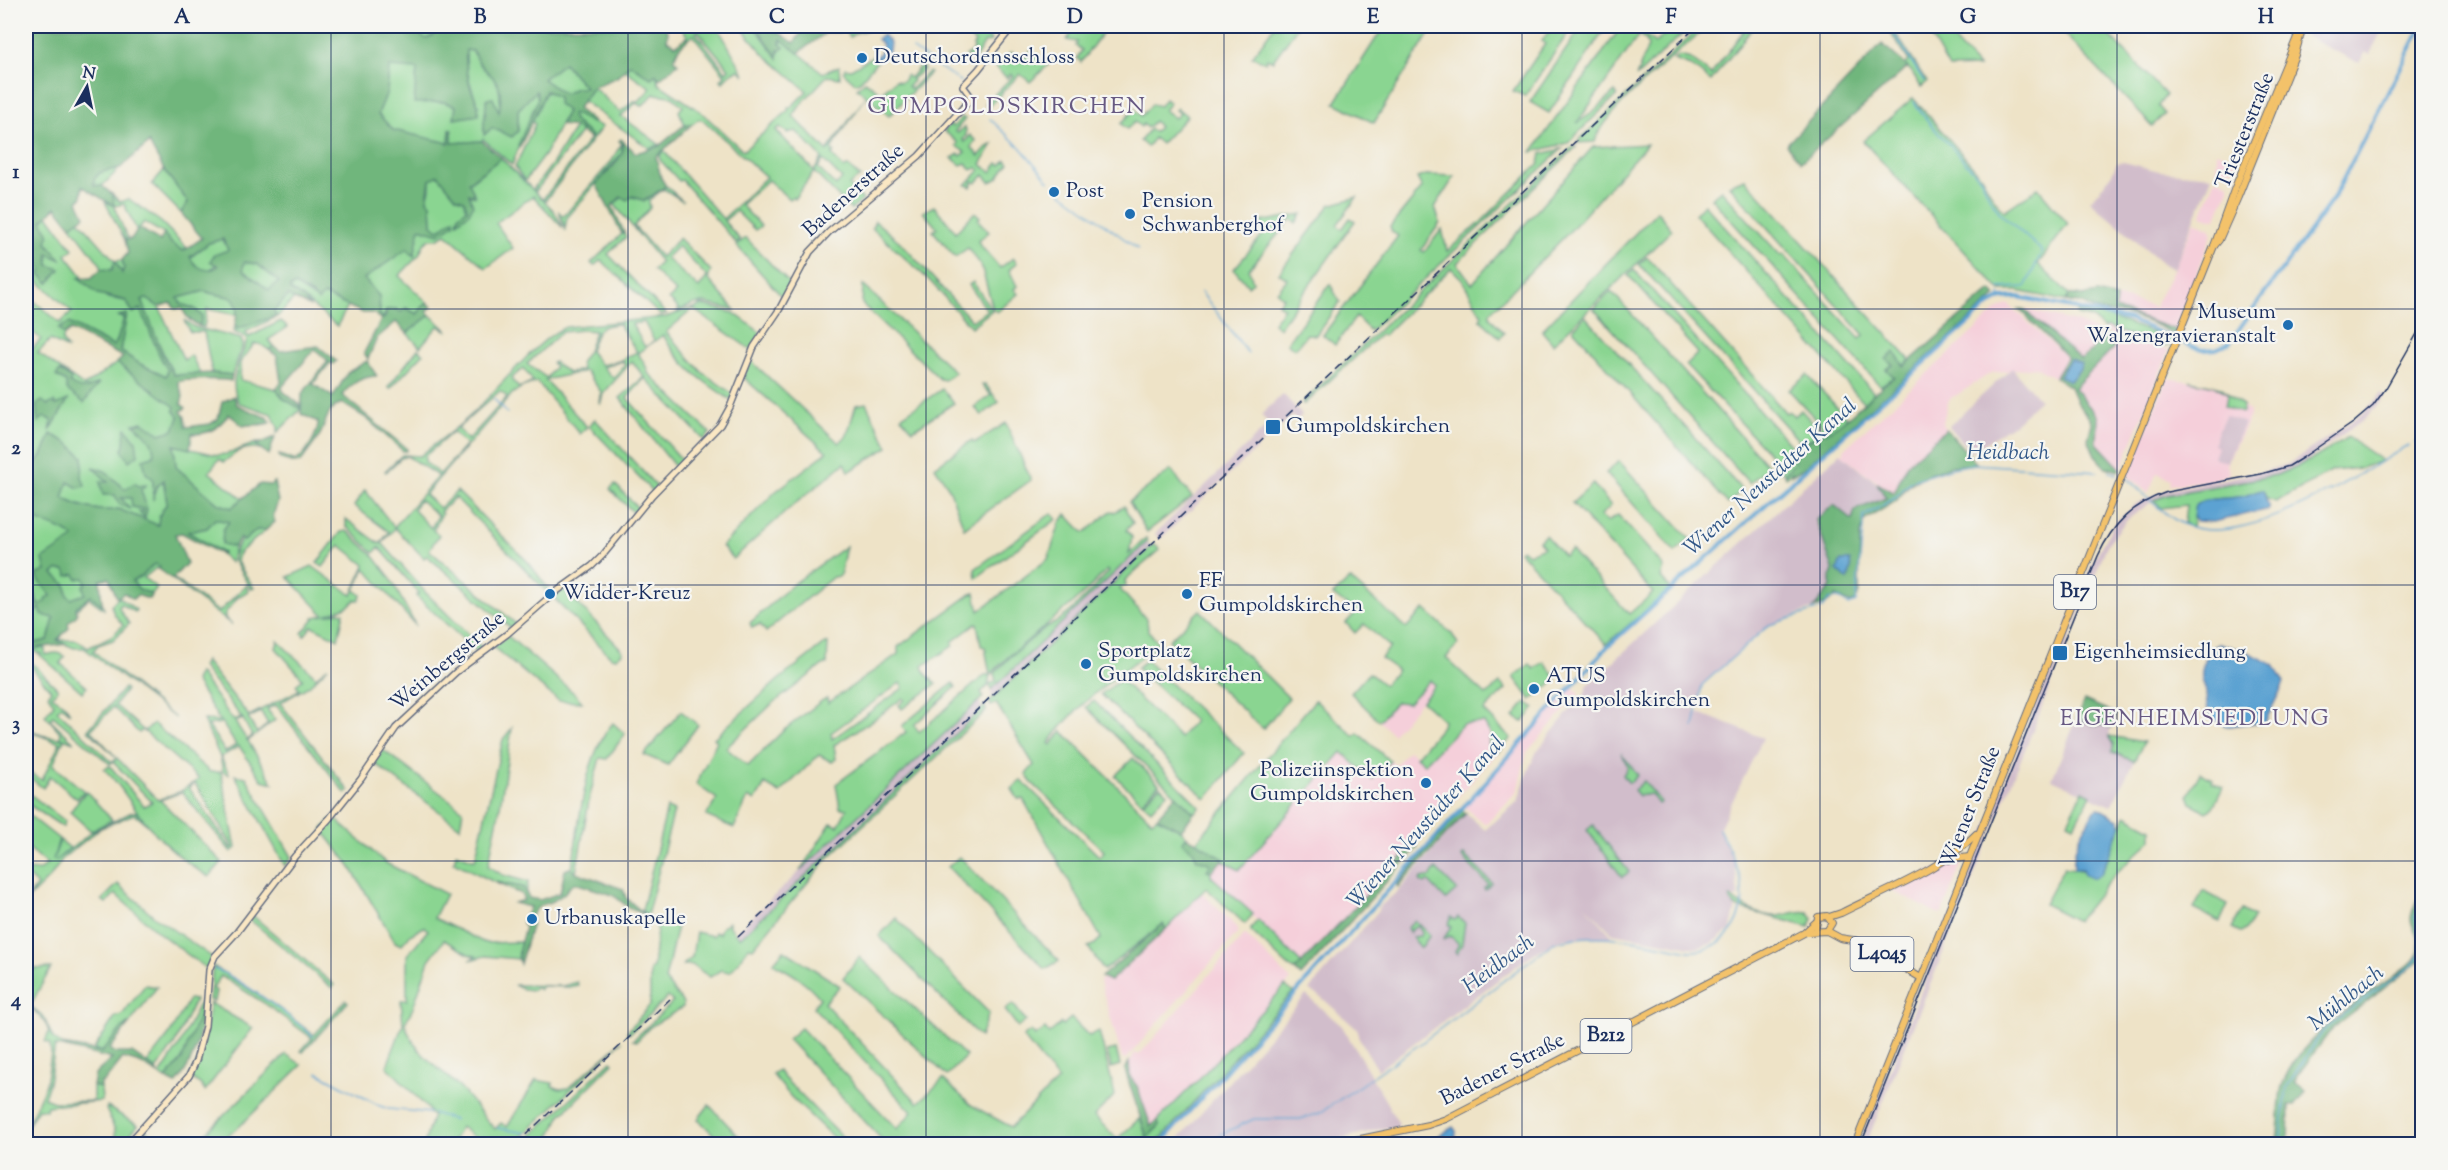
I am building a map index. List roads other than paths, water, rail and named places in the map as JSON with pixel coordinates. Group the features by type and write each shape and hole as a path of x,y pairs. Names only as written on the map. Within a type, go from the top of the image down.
{"main road":[{"name":"Badenerstraße","path":"807,256 829,232 919,156 972,98 963,86 1013,26"},
{"name":"Triesterstraße","path":"2119,484 2214,246 2238,197 2295,55 2303,26"},
{"name":"Weinbergstraße","path":"128,1144 189,1076 196,1061 205,1026 207,981 215,956 237,932 295,856 336,811 403,720 456,672 507,634 553,594 592,566 652,495 720,425 730,407 754,347 779,310 807,256"},
{"name":"Wiener Straße","path":"1855,1144 2119,484"},
{"name":"B212","path":"1817,926 1830,924 1841,913 1942,862 1962,848 1979,831"},
{"name":"B212","path":"1942,862 1969,857"},
{"name":"B212","path":"1817,926 1821,916 1830,924"},
{"name":"L4045","path":"1830,924 1840,938 1859,941 1921,978"},
{"name":"Badener Straße","path":"1336,1144 1428,1125 1446,1119 1817,926"}],"water":[{"path":"883,35 890,43 889,50 878,60 876,57 881,52 882,44 877,39"},
{"path":"2070,359 2081,364 2080,369 2070,381 2059,376"},
{"path":"2263,490 2269,509 2213,522 2197,521 2193,516 2195,505 2200,502 2244,496"},
{"path":"1841,561 1850,561 1851,569 1848,580 1837,570"},
{"path":"2219,643 2250,653 2274,665 2284,683 2265,722 2225,726 2210,713 2202,669 2208,654"},
{"path":"2098,808 2119,819 2121,826 2101,874 2094,878 2084,874 2082,869 2074,869 2074,860 2079,838"},
{"path":"1453,1127 1456,1131 1455,1144 1432,1144 1436,1137"}],"waterway":[{"path":"1675,30 1680,26"},
{"path":"1889,26 1924,81"},
{"name":"Wiener Neustädter Kanal","path":"1160,1144 1608,646 1989,305 2002,298 2018,297 2130,320 2202,350 2216,349 2229,343 2333,199 2422,26"},
{"path":"913,49 961,82"},
{"path":"1914,102 1931,125 1981,179 2000,213 2041,250 2025,287 1999,288"},
{"path":"990,119 1020,147 1049,181"},
{"path":"1061,192 1138,249"},
{"path":"1201,292 1248,353"},
{"name":"Wiener Neustädter Kanal","path":"2000,294 2002,298"},
{"path":"494,399 507,413"},
{"name":"Heidbach","path":"2415,443 2422,437"},
{"name":"Heidbach","path":"2128,479 2162,510 2185,525 2210,530 2238,527 2269,519 2300,506 2408,446"},
{"name":"Heidbach","path":"1694,727 1702,685 1769,625 1823,608 1830,599 1839,598 1848,605 1856,602 1864,516 1895,498 1911,481 1973,464 2098,472"},
{"name":"Heidbach","path":"2110,471 2117,474"},
{"name":"Heidbach","path":"1209,1144 1219,1135 1254,1119 1300,1119 1320,1113 1420,1044 1553,943 1570,939 1604,937 1689,951 1711,947 1721,941 1729,933 1740,914 1742,890 1736,866 1719,829"},
{"name":"Mühlbach","path":"2422,901 2415,916 2422,950"},
{"name":"Mühlbach","path":"2280,1144 2287,1086 2321,1034 2337,1019 2412,966 2422,951"},
{"path":"214,969 250,988 313,1036"},
{"path":"318,1073 380,1106 430,1113"},
{"path":"433,1113 454,1120"},
{"path":"497,1128 526,1133"},
{"path":"545,1138 554,1144"}],"tram line":[{"path":"1861,1144 2098,556 2110,534 2117,524 2134,509 2167,492 2261,474 2289,466 2302,458 2353,423 2373,406 2386,388 2422,325"}],"railway":[{"path":"738,937 1697,26"},
{"path":"516,1144 670,999"}],"place":[{"name":"Deutschordensschloss","path":"862,58"},
{"name":"Post","path":"1054,192"},
{"name":"Pension Schwanberghof","path":"1130,214"},
{"name":"Museum Walzengravieranstalt","path":"2288,325"},
{"name":"Gumpoldskirchen","path":"1273,427"},
{"name":"Widder-Kreuz","path":"550,594"},
{"name":"FF Gumpoldskirchen","path":"1187,594"},
{"name":"Eigenheimsiedlung","path":"2060,653"},
{"name":"Sportplatz Gumpoldskirchen","path":"1086,664"},
{"name":"ATUS Gumpoldskirchen","path":"1534,689"},
{"name":"Polizeiinspektion Gumpoldskirchen","path":"1426,783"},
{"name":"Urbanuskapelle","path":"532,919"}],"district":[{"name":"GUMPOLDSKIRCHEN","path":"1007,107"},
{"name":"EIGENHEIMSIEDLUNG","path":"2195,720"}]}
